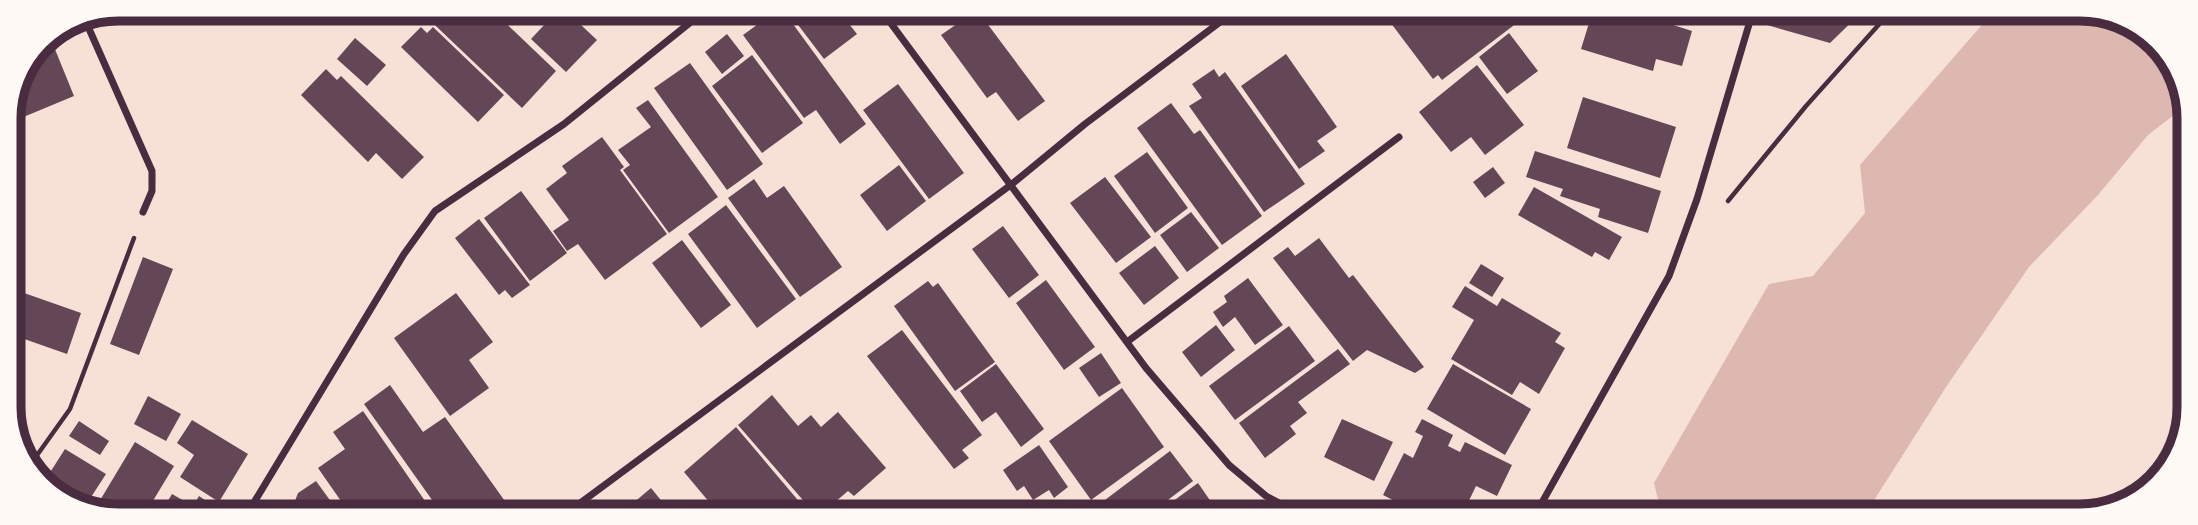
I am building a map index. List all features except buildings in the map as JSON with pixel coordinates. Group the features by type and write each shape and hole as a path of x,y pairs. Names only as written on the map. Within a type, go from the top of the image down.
{"street":[{"path":"253,504 404,254 435,211 564,124 691,21"},
{"path":"889,21 1146,368 1229,465 1266,496 1282,504"},
{"path":"578,504 1012,184 1085,124 1222,21"},
{"path":"1542,504 1669,276 1697,198 1750,21"},
{"path":"88,26 152,171 152,191 143,212"},
{"path":"1127,342 1399,137"}],"path":[{"path":"1697,198 1728,201 1806,106 1882,21"},
{"path":"35,458 69,409 143,212"}],"shaded area":[{"path":"1985,21 2080,21 2111,26 2149,49 2167,75 2175,99 2176,113 2148,135 2098,195 2029,267 1946,387 1872,504 1659,504 1654,483 1769,284 1813,276 1865,213 1860,165"}]}
